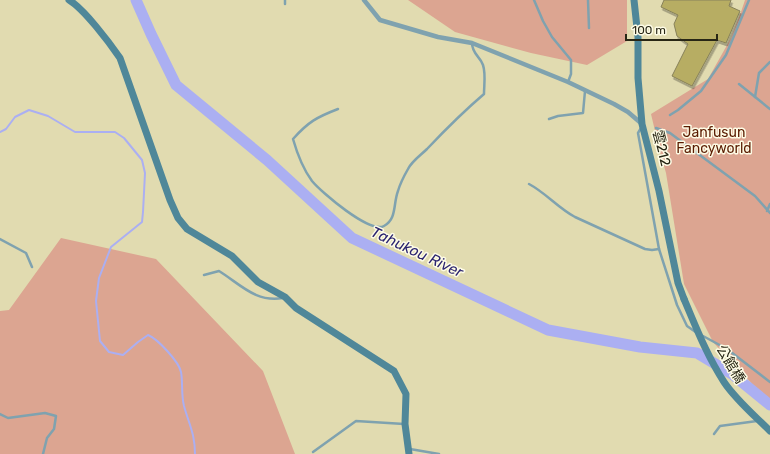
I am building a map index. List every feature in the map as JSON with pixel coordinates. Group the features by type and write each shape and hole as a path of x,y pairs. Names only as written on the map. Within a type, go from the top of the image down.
{"street":[{"path":"69,0 74,3 84,14 111,45 120,58 170,200 178,218 187,229 232,256 258,282 285,297 296,308 394,371 406,394 405,424 408,451"},
{"path":"364,0 380,20 438,37 472,44 568,82 614,104 628,112 642,124"},
{"name":"雲212","path":"634,0 638,37 638,78 642,124 659,191 678,283 684,299"},
{"name":"公館橋","path":"684,299 709,355 724,382 733,394 770,431"}],"lane":[{"path":"284,0 285,4"},
{"path":"534,0 543,22 552,37 571,60 571,74 568,82"},
{"path":"588,0 589,28"},
{"path":"670,115 701,91 726,55 749,0"},
{"path":"338,109 317,117 301,130 293,139 297,154 312,181 324,193 345,210 368,225 377,228 383,227 391,221 397,192 408,167 484,94 485,72 483,65 472,49 472,44"},
{"path":"755,97 759,72 770,62"},
{"path":"739,84 770,109"},
{"path":"549,119 558,116 583,113 585,90"},
{"path":"642,124 638,133 659,249 677,305 687,326 709,340 727,348 770,382"},
{"path":"656,128 670,133 755,196 770,213"},
{"path":"529,184 539,189 565,211 575,217 645,249 659,249"},
{"path":"767,211 770,204"},
{"path":"0,239 26,252 32,267"},
{"path":"204,275 219,271 234,280 249,293 268,299 285,297"},
{"path":"0,414 8,418 44,414 56,416 54,429 47,438 43,454"},
{"path":"714,434 720,426 760,421"},
{"path":"313,452 356,422 405,424"},
{"path":"408,451 439,454"}],"green space":[{"path":"408,0 627,0 627,41 587,65 531,53 455,32"},
{"name":"Janfusun Fancyworld","path":"745,0 770,0 770,403 713,342 684,284 666,173 651,114 708,79 731,38"},
{"path":"61,238 156,259 263,371 295,454 0,454 0,311 9,310"}],"building":[{"path":"664,0 731,0 729,6 740,11 726,43 717,40 692,86 672,76 688,44 677,36 674,24 678,15 661,7"}],"waterway":[{"name":"Tahukou River","path":"136,0 176,85 267,160 352,238 548,330 640,347 697,353 732,374 770,405"},
{"path":"0,132 6,129 15,117 29,110 48,116 75,132 115,132 124,138 142,160 145,173 142,222 111,247 99,278 96,301 100,341 109,352 123,355 148,335 157,341 172,357 181,372 183,402 193,435 195,454"}]}
